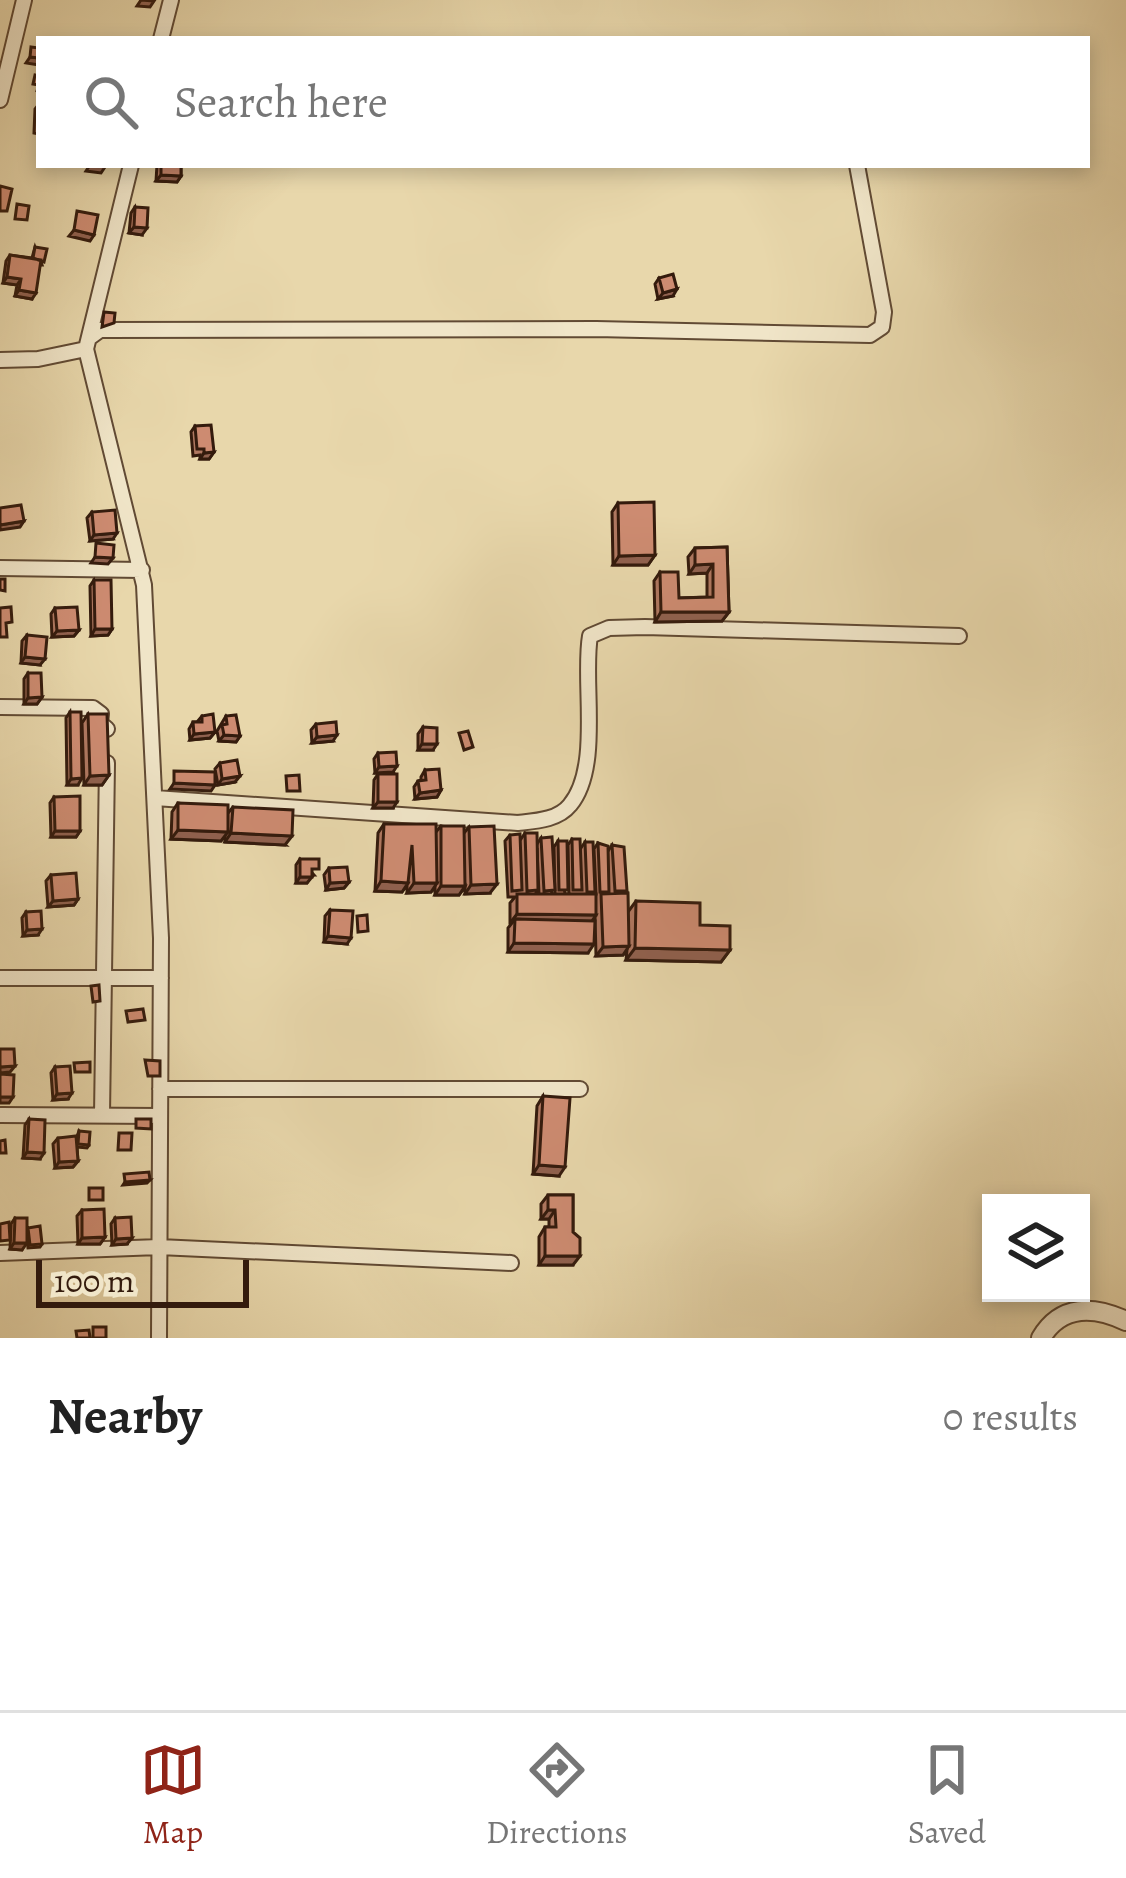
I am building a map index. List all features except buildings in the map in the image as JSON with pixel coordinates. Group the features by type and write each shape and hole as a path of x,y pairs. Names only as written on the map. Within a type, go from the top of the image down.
{"street":[{"path":"0,100 24,0"},
{"path":"162,36 171,0"},
{"path":"130,168 87,344 142,570 161,978 160,1338"},
{"path":"0,359 38,359 87,344 100,330 870,335 883,327 884,312 858,168"},
{"path":"0,568 142,570"},
{"path":"155,798 502,823 551,818 570,806 581,784 592,709 590,636 609,628 665,627 959,636"},
{"path":"0,707 92,708 107,728 102,1115"},
{"path":"0,978 161,978"},
{"path":"160,1089 580,1089"},
{"path":"0,1115 160,1116"},
{"path":"0,1253 159,1247 512,1263"},
{"path":"1041,1338 1063,1316 1083,1308 1126,1321"}]}
